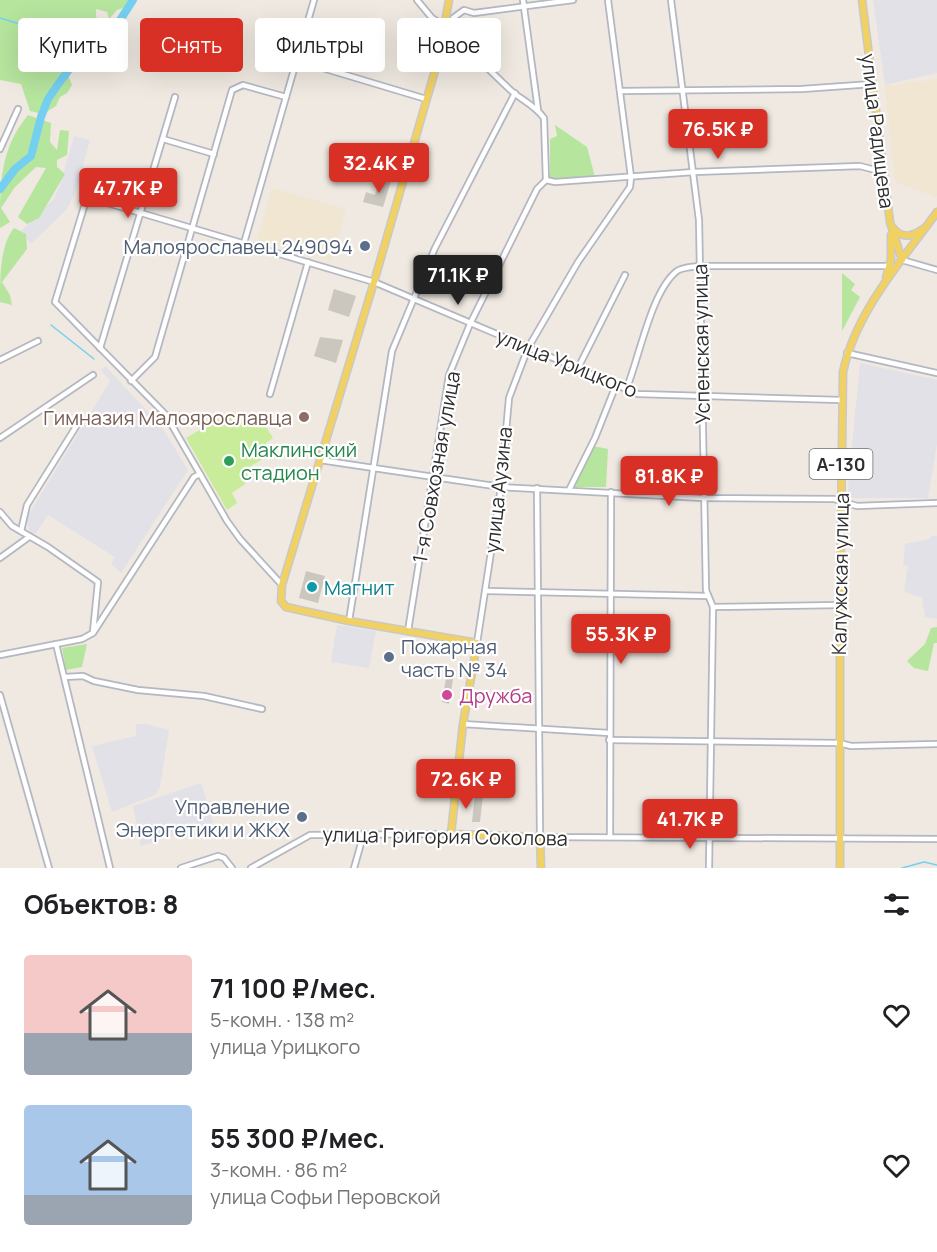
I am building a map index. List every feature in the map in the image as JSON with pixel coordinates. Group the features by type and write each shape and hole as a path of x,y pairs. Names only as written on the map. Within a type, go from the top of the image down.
{"main road":[{"path":"444,18 448,0"},
{"name":"улица Радищева","path":"862,0 890,222 902,260"},
{"path":"434,72 374,282 282,585 281,596 286,607 349,621 477,643"},
{"name":"А-130","path":"902,260 937,212"},
{"path":"890,222 895,231 904,236 917,233 928,225"},
{"path":"884,285 890,266 890,222"},
{"name":"Калужская улица","path":"840,868 841,400 847,353 860,324 902,260"},
{"name":"улица Аузина","path":"451,834 464,724 477,643"},
{"name":"улица Григория Соколова","path":"451,834 540,837"},
{"path":"540,837 541,868"}],"street":[{"path":"309,18 314,0"},
{"path":"417,0 432,18"},
{"path":"453,18 464,10 474,13 523,3 573,0"},
{"path":"608,0 631,177"},
{"name":"Успенская улица","path":"671,0 699,220 706,590 713,607 709,868"},
{"path":"523,3 538,110"},
{"path":"244,243 293,72"},
{"path":"336,72 426,99"},
{"path":"491,72 538,110 544,118 546,180 555,182 694,172 860,166 883,172"},
{"path":"621,91 802,89 872,84"},
{"path":"131,381 155,357 232,90 243,85 286,97"},
{"path":"349,621 392,351 435,248 515,93"},
{"path":"175,97 100,348 166,415 240,539 282,585"},
{"path":"0,149 18,109"},
{"path":"163,139 214,154"},
{"name":"улица Аузина","path":"477,643 487,591 501,487 509,398 528,348 578,262 624,198 630,187 631,177"},
{"name":"1-я Совхозная улица","path":"408,631 448,375 470,324 537,189 546,180"},
{"name":"улица Урицкого","path":"100,348 55,302 87,197 374,282 638,394 841,400"},
{"path":"902,260 937,270"},
{"path":"270,394 308,262"},
{"path":"626,390 642,339 667,281 680,269 700,266 890,266"},
{"path":"578,368 625,275"},
{"path":"0,360 38,341"},
{"path":"847,353 937,373"},
{"path":"0,438 93,375"},
{"path":"569,490 595,438 616,385"},
{"path":"21,531 27,505 77,425"},
{"path":"320,460 501,487 703,498 834,500 857,506 937,502"},
{"path":"0,655 82,639 93,633 194,477 200,474"},
{"path":"537,488 540,837"},
{"path":"610,837 611,492"},
{"path":"0,512 12,526 48,547 98,582 93,633"},
{"path":"0,558 29,537"},
{"path":"487,591 708,596"},
{"path":"713,607 840,605"},
{"path":"56,644 110,868"},
{"path":"65,677 83,675 94,681 138,690 204,696 262,709"},
{"path":"0,695 50,868"},
{"path":"464,724 609,733"},
{"path":"609,740 851,746 937,744"},
{"path":"354,868 364,833"},
{"name":"улица Григория Соколова","path":"251,868 310,835 451,834"},
{"name":"улица Григория Соколова","path":"540,837 937,839"},
{"path":"181,868 218,856 224,858 232,868"}],"shaded area":[{"path":"873,0 937,0 937,73 885,85"},
{"path":"937,79 936,197 895,182 885,86"},
{"path":"74,136 90,140 76,191 67,209 31,244 21,231 54,199"},
{"path":"272,188 346,209 331,261 257,240"},
{"path":"860,363 937,380 937,444 928,498 847,498"},
{"path":"105,366 161,426 188,470 121,573 111,564 115,557 48,515 34,536 30,533 26,519 110,381 101,370"},
{"path":"931,536 937,536 937,619 925,617 922,597 904,591 908,566 903,565 905,544 930,539"},
{"path":"337,625 376,631 369,668 331,662"},
{"path":"136,724 169,730 160,787 155,795 112,812 92,746 136,736"},
{"path":"201,783 213,823 141,846 133,806"}],"green space":[{"path":"0,0 135,0 130,6 117,10 110,18 107,12 96,9 98,18 18,18 18,72 67,72 72,85 67,93 60,97 56,106 43,114 30,111 21,84 0,80"},
{"path":"28,115 51,123 50,142 57,150 60,130 69,131 67,155 57,160 57,167 65,174 39,218 27,224 18,217 46,168 36,167 15,187 1,208 10,222 0,228 1,181 7,154"},
{"path":"555,125 587,147 595,177 553,179 550,177 550,139 557,136"},
{"path":"14,228 26,234 27,249 2,282 10,295 12,305 0,302 0,282 3,252"},
{"path":"842,273 855,284 851,290 860,297 842,331"},
{"name":"Маклинский стадион","path":"230,412 253,415 255,420 260,417 273,438 266,443 272,454 245,469 247,475 245,484 232,493 237,503 227,510 186,438"},
{"path":"593,446 608,449 606,487 573,487"},
{"path":"937,627 937,643 934,643 928,671 914,668 907,661 925,644 931,628"},
{"path":"87,644 82,667 66,670 62,648"}],"building":[{"path":"380,178 391,181 383,207 363,202 366,192 375,195"},
{"path":"334,289 356,296 349,317 328,310"},
{"path":"320,337 343,340 336,363 314,356"},
{"name":"Магнит","path":"306,571 325,576 318,603 299,598"},
{"name":"Дружба","path":"447,672 454,673 449,704 442,702"},
{"path":"475,794 483,795 480,822 472,822"}],"waterway":[{"path":"0,189 15,169 31,156 41,117 48,99 59,83 94,36 115,28 133,0"},
{"path":"0,18 18,23"},
{"path":"51,325 94,359"},
{"path":"902,868 924,862 937,865"}],"place":[{"name":"Малоярославец 249094","path":"365,246"},
{"name":"Гимназия Малоярославца","path":"304,417"},
{"name":"Маклинский стадион","path":"229,461"},
{"name":"Магнит","path":"312,587"},
{"name":"Пожарная часть № 34","path":"389,657"},
{"name":"Дружба","path":"447,695"},
{"name":"Управление Энергетики и ЖКХ","path":"302,817"}]}
